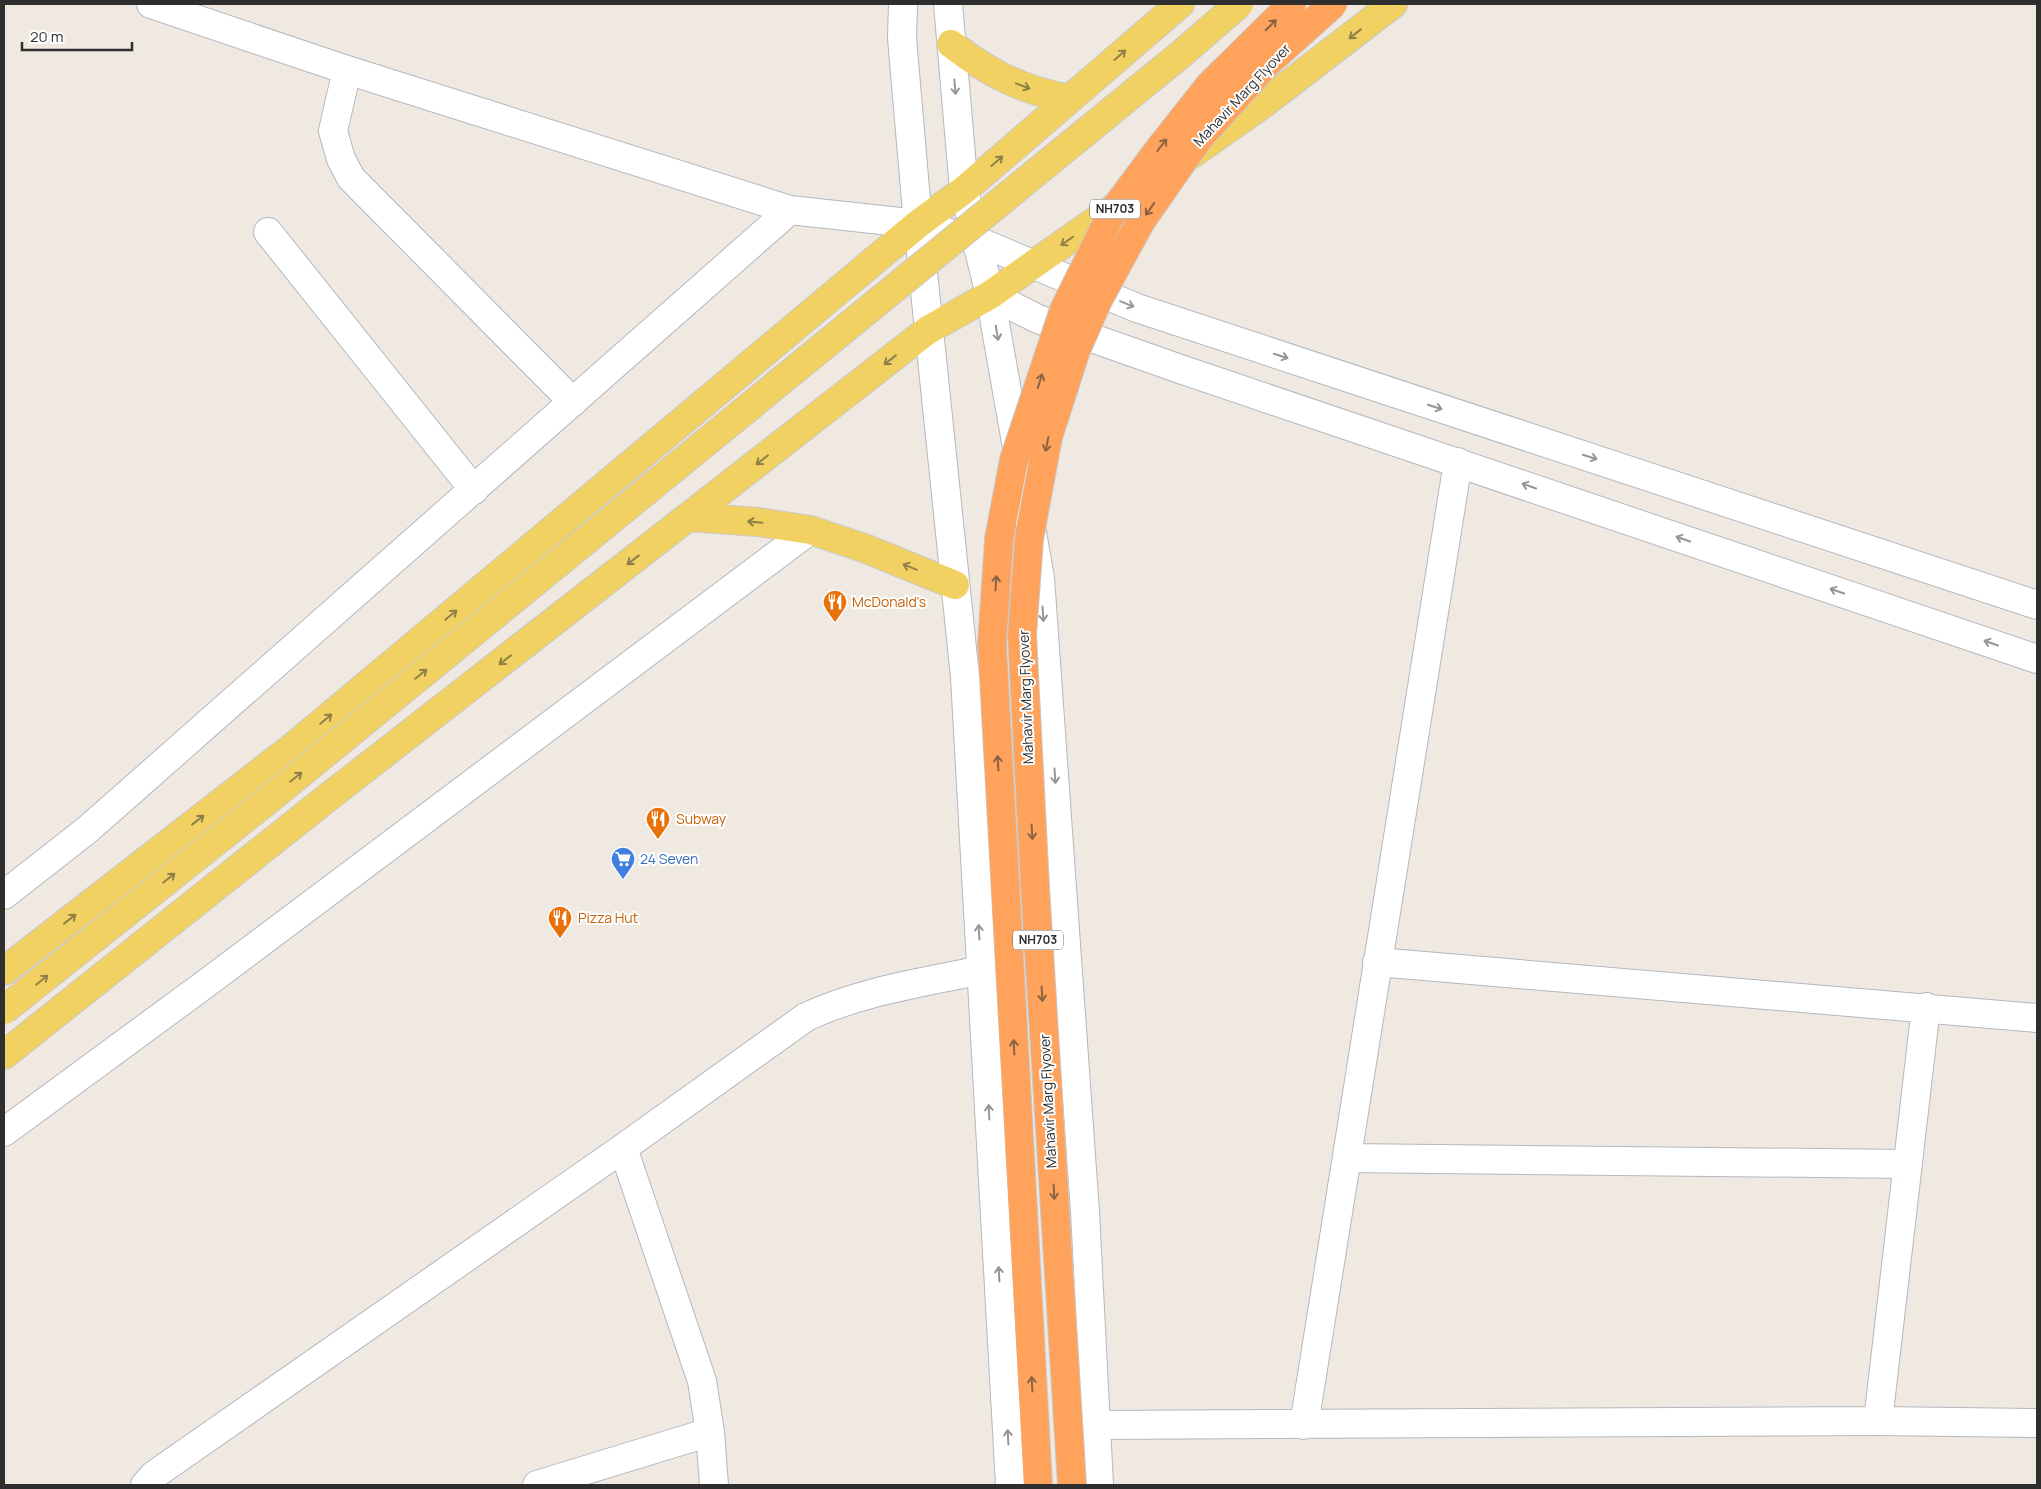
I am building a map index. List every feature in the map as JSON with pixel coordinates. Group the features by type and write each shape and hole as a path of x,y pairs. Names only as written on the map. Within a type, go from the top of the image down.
{"highway":[{"name":"Mahavir Marg Flyover","path":"1038,1485 992,644 999,539 1014,460 1064,310 1114,211 1209,86 1292,4"},
{"name":"Mahavir Marg Flyover","path":"1072,1485 1036,907 1022,635 1029,539 1048,437 1076,350 1098,300 1141,221 1199,138 1267,63 1333,4"}],"main road":[{"path":"4,971 294,746 918,224 964,190 1180,4"},
{"path":"4,1010 268,800 1136,91 1239,4"},
{"path":"4,1055 330,796 928,330 990,295 1263,104 1393,4"},
{"path":"951,44 995,74 1044,94 1069,99"},
{"path":"689,518 758,522 810,530 864,548 955,585"}],"street":[{"path":"151,4 347,70 790,210 918,224 975,240 1137,308 2037,605"},
{"path":"903,4 902,38 918,224 965,678 1010,1485"},
{"path":"948,4 964,190 990,295 1040,578 1084,1192 1099,1485"},
{"path":"347,70 333,131 342,159 351,178 573,402"},
{"path":"4,895 87,830 790,210"},
{"path":"268,232 474,490"},
{"path":"990,295 1048,322 1183,370 2037,659"},
{"path":"1304,1425 1458,462"},
{"path":"4,1132 208,982 810,530"},
{"path":"1377,962 1926,1007 2037,1018"},
{"path":"145,1485 154,1475 623,1148 806,1017 833,1004 853,998 981,970"},
{"path":"1878,1421 1926,1007"},
{"path":"623,1148 702,1381 710,1432 714,1485"},
{"path":"1347,1158 1908,1164"},
{"path":"1096,1425 1878,1421 2037,1423"},
{"path":"538,1485 710,1432"}],"place":[{"name":"McDonald's","path":"835,623"},
{"name":"Subway","path":"658,840"},
{"name":"24 Seven","path":"623,880"},
{"name":"Pizza Hut","path":"560,939"}]}
